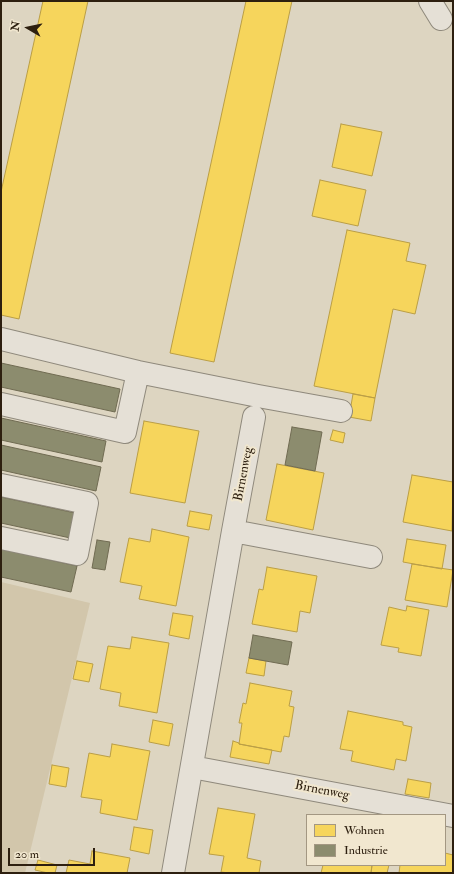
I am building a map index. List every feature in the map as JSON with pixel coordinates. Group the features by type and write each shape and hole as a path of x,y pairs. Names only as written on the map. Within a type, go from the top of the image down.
{"street":[{"path":"430,1 441,19"},
{"path":"1,339 138,372 341,411"},
{"path":"1,404 125,432 138,372"},
{"name":"Birnenweg","path":"173,873 254,417"},
{"path":"1,485 88,503 77,554 1,538"},
{"path":"233,531 371,557"},
{"name":"Birnenweg","path":"192,767 442,814"}],"shaded area":[{"path":"1,582 90,603 25,873 1,873"}],"building: Wohnen":[{"path":"43,1 88,1 19,319 1,315 1,192"},
{"path":"246,1 292,1 214,362 170,353"},
{"path":"341,124 382,132 372,176 332,167"},
{"path":"320,180 366,190 358,226 312,216"},
{"path":"347,230 410,243 406,261 426,265 415,314 393,309 375,398 314,386"},
{"path":"353,394 375,398 371,421 349,417"},
{"path":"144,421 199,431 185,503 130,493"},
{"path":"333,430 345,433 343,443 330,440"},
{"path":"277,464 324,473 313,530 266,520"},
{"path":"412,475 453,482 452,531 403,522"},
{"path":"190,511 212,515 209,530 187,526"},
{"path":"152,529 189,537 176,606 139,599 142,586 120,582 129,538 150,542"},
{"path":"407,539 446,545 442,569 403,562"},
{"path":"412,564 453,570 447,607 405,600"},
{"path":"267,567 317,576 310,613 300,611 297,632 252,624 259,589 263,590"},
{"path":"407,606 429,610 421,656 398,652 399,648 381,645 389,607 406,611"},
{"path":"173,613 193,616 189,639 169,635"},
{"path":"132,637 169,643 157,713 119,706 121,693 100,689 108,646 130,649"},
{"path":"249,658 266,661 264,676 246,673"},
{"path":"77,661 93,664 89,682 73,679"},
{"path":"250,683 292,691 289,706 294,707 289,737 284,736 281,752 239,744 242,723 239,723 243,703 246,704"},
{"path":"348,711 403,722 403,725 412,727 406,761 396,759 394,770 351,761 353,751 340,749"},
{"path":"153,720 173,724 169,746 149,742"},
{"path":"233,741 239,744 272,750 269,764 230,757"},
{"path":"112,744 150,751 137,820 100,813 102,800 81,797 89,753 110,757"},
{"path":"52,765 69,768 66,787 49,784"},
{"path":"408,779 431,783 429,798 405,794"},
{"path":"218,808 255,814 247,858 261,861 259,873 221,872 224,856 209,854"},
{"path":"134,827 153,830 149,854 130,850"},
{"path":"92,851 130,858 127,873 66,873 69,860 90,864"},
{"path":"446,853 453,855 453,873 399,873 400,866 446,866"},
{"path":"38,860 57,865 55,873 35,870"},
{"path":"323,866 372,866 371,873 321,873"},
{"path":"372,866 389,866 387,873 371,873"}],"building: Industrie":[{"path":"1,363 120,389 115,412 1,387"},
{"path":"1,418 106,441 102,462 1,440"},
{"path":"292,427 322,432 315,471 285,465"},
{"path":"1,445 101,467 96,491 1,470"},
{"path":"1,497 80,514 75,539 1,523"},
{"path":"97,540 110,542 105,570 92,568"},
{"path":"1,549 77,566 71,592 1,577"},
{"path":"253,635 292,642 288,665 249,658"}]}
